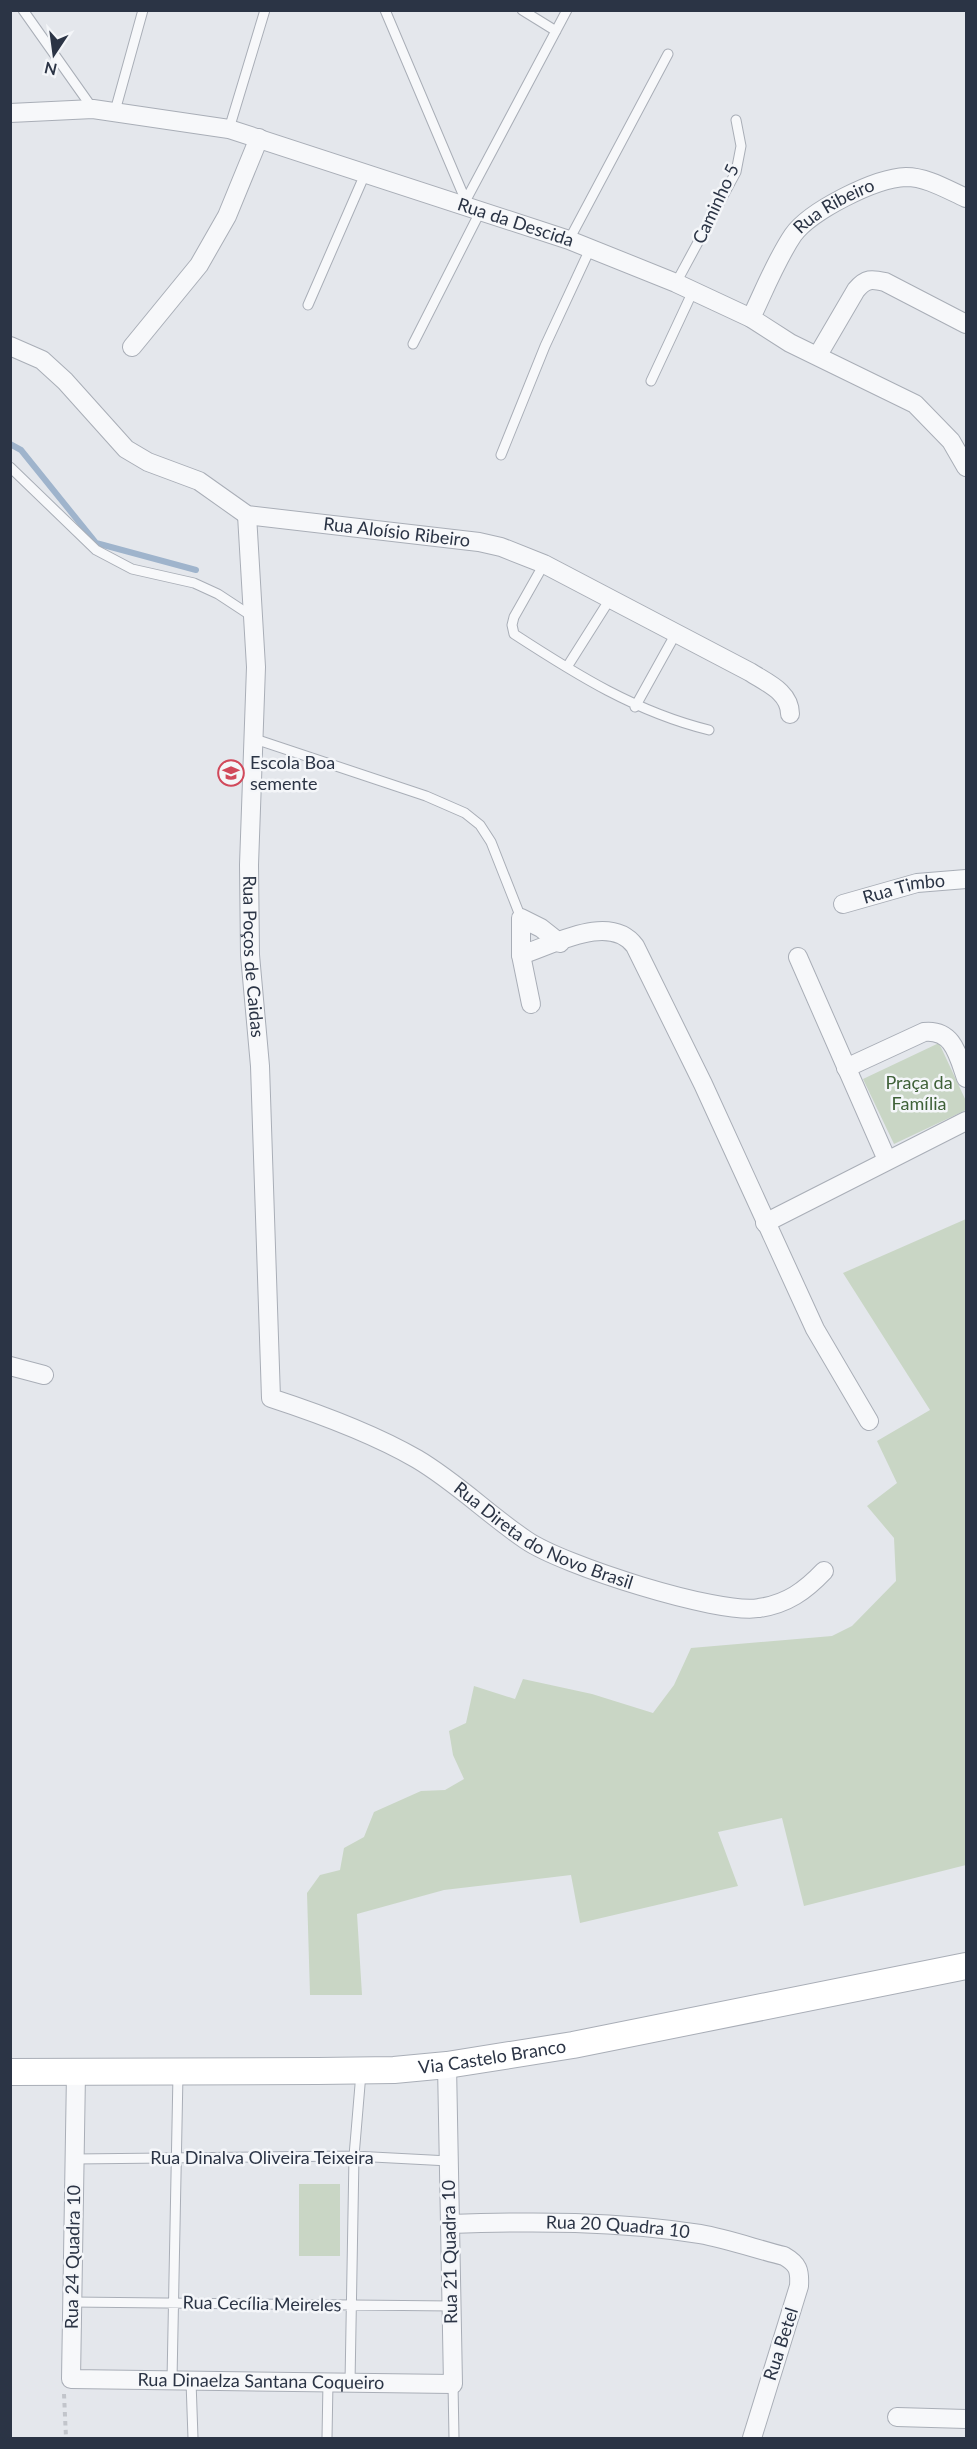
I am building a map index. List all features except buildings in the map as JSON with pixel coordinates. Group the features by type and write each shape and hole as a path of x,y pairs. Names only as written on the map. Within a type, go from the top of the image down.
{"main road":[{"name":"Via Castelo Branco","path":"10,2072 362,2071 447,2065 573,2045 966,1966"}],"street":[{"name":"Rua da Descida","path":"10,113 93,109 229,129 365,174 472,206 569,240 676,283 751,318 790,343 915,404 951,441 966,467"},
{"path":"132,347 199,266 228,216 259,138"},
{"name":"Rua Ribeiro","path":"751,318 793,236 805,221 825,208 872,186 906,177 933,184 966,198"},
{"path":"818,355 856,290 863,281 872,279 894,286 966,324"},
{"name":"Rua Aloísio Ribeiro","path":"10,346 42,360 65,381 126,449 148,462 199,481 247,514 479,542 501,547 544,564 675,635 750,672 783,694 788,701 790,714"},
{"name":"Rua Poços de Caidas","path":"247,514 254,618 255,739 249,865 250,956 260,1066 271,1398"},
{"name":"Rua Timbo","path":"843,904 917,883 966,879"},
{"path":"531,1004 521,955 521,918 541,928 560,943"},
{"path":"521,955 583,934 613,930 629,938 635,946 703,1084 815,1329 869,1421"},
{"path":"798,957 887,1160"},
{"path":"846,1068 924,1032 932,1031 941,1033 953,1043 966,1078"},
{"path":"765,1223 966,1121"},
{"path":"10,1366 44,1375"},
{"name":"Rua Direta do Novo Brasil","path":"271,1398 388,1444 420,1461 528,1542 566,1562 721,1605 757,1609 786,1602 808,1588 824,1571"},
{"name":"Rua 21 Quadra 10","path":"447,2065 453,2384"},
{"name":"Rua 24 Quadra 10","path":"71,2379 76,2073"},
{"name":"Rua 20 Quadra 10","path":"450,2224 584,2222 642,2227 702,2234 784,2256"},
{"name":"Rua Betel","path":"752,2439 799,2286 799,2267 784,2256"},
{"name":"Rua Dinaelza Santana Coqueiro","path":"71,2379 453,2384"},
{"path":"897,2417 966,2419"}],"lane":[{"path":"22,10 93,109"},
{"path":"115,111 143,10"},
{"path":"229,129 265,10"},
{"path":"385,10 472,206"},
{"path":"522,10 556,31"},
{"path":"413,344 472,206 567,10"},
{"path":"569,240 668,54"},
{"name":"Caminho 5","path":"676,283 736,171 741,146 736,120"},
{"path":"308,305 365,174"},
{"path":"501,454 545,346 590,249"},
{"path":"651,381 693,291"},
{"path":"10,467 96,550 132,569 194,583 218,594 254,618"},
{"path":"544,564 514,617 512,630 514,634 635,706 670,720 709,730"},
{"path":"567,667 610,599"},
{"path":"635,706 675,635"},
{"path":"255,739 426,796 465,813 480,825 502,866 521,918"},
{"path":"350,2383 354,2156 362,2071"},
{"path":"172,2380 178,2072"},
{"name":"Rua Dinalva Oliveira Teixeira","path":"75,2159 354,2156 449,2161"},
{"name":"Rua Cecília Meireles","path":"72,2302 452,2306"},
{"path":"191,2381 193,2439"},
{"path":"327,2439 328,2382"},
{"name":"Rua 21 Quadra 10","path":"453,2384 453,2439"}],"path":[{"path":"66,2439 64,2391 71,2379"}],"green space":[{"name":"Praça da Família","path":"939,1043 966,1101 966,1110 894,1144 863,1079"},
{"path":"966,1219 966,1865 804,1906 782,1818 718,1832 738,1886 580,1923 571,1875 444,1890 357,1914 362,1995 310,1995 307,1893 320,1875 340,1870 344,1848 364,1837 374,1812 421,1791 445,1790 464,1779 453,1755 449,1731 466,1723 474,1686 515,1699 523,1679 592,1694 653,1713 674,1685 691,1648 832,1636 852,1626 896,1581 894,1538 867,1506 897,1483 877,1441 930,1410 843,1273"},
{"path":"299,2184 340,2184 340,2256 299,2256"}],"waterway":[{"path":"10,444 21,450 96,543 196,570"}],"place":[{"name":"Escola Boa semente","path":"231,773"}]}
